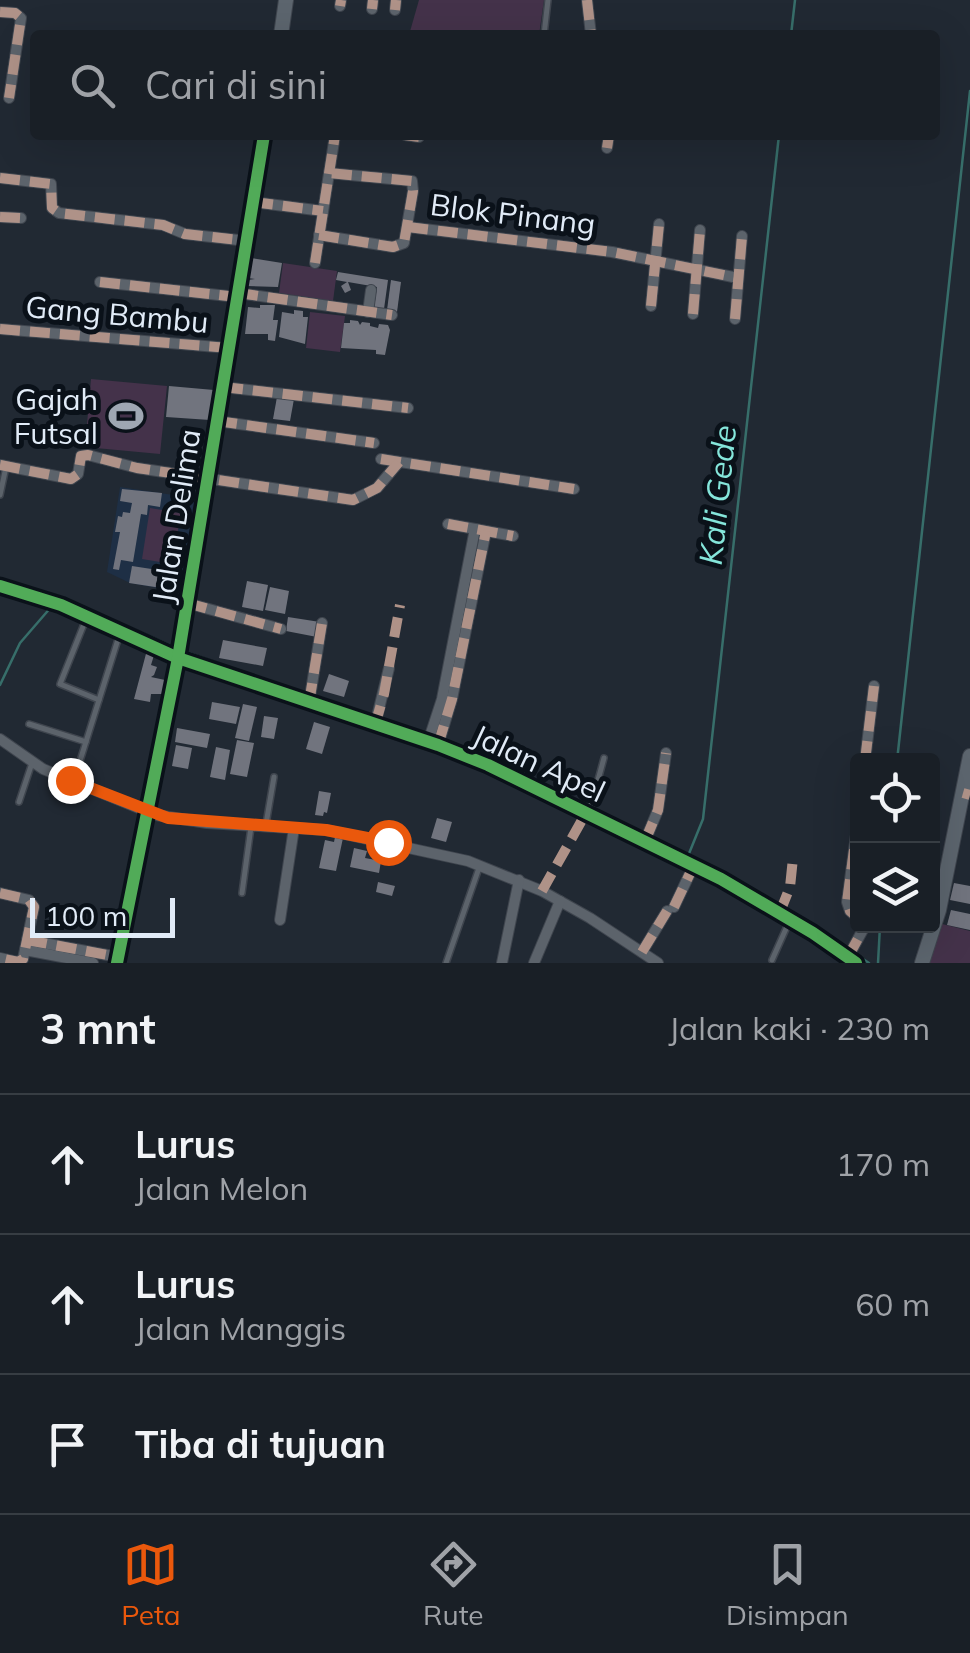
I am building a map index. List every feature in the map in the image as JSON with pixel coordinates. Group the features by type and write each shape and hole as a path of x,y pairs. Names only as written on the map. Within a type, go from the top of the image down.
{"street":[{"path":"281,30 286,0"},
{"path":"587,0 590,30"},
{"path":"0,12 15,13 20,18 9,98"},
{"name":"Jalan Delima","path":"118,960 179,651 263,140"},
{"path":"314,263 334,140"},
{"path":"607,148 608,140"},
{"path":"319,236 397,247 405,240 408,227 412,181 329,173"},
{"path":"0,178 53,186 52,208 59,213 164,225 181,233 246,242"},
{"path":"253,202 323,211"},
{"path":"0,217 21,218"},
{"path":"652,306 659,224"},
{"name":"Blok Pinang","path":"408,227 612,252 738,278"},
{"path":"693,314 700,230"},
{"path":"735,318 742,236"},
{"path":"100,282 392,315"},
{"path":"368,312 371,290"},
{"name":"Gang Bambu","path":"0,330 229,348"},
{"path":"223,387 408,408"},
{"path":"217,421 374,443"},
{"path":"3,466 72,478 78,474 80,456 85,454 137,468 354,500 377,488 399,462"},
{"path":"381,459 574,489"},
{"path":"448,524 512,536"},
{"path":"433,744 480,530"},
{"name":"Jalan Apel","path":"0,586 61,605 308,702 377,720 488,765 694,865 852,955"},
{"path":"187,603 280,629"},
{"path":"308,702 322,623"},
{"path":"377,720 389,668"},
{"path":"866,753 874,686"},
{"path":"0,739 32,763 148,812 180,820 352,834 480,865 560,901 658,963"},
{"path":"645,841 656,818 666,753"},
{"path":"922,963 939,910 966,794 970,756"},
{"path":"280,920 294,828"},
{"path":"642,952 694,865"},
{"path":"502,963 518,880"},
{"path":"850,883 850,909"},
{"path":"0,893 33,903 21,961 0,958"},
{"path":"534,963 560,901"},
{"path":"26,945 118,960"},
{"path":"26,945 93,963"}],"lane":[{"path":"545,30 548,0"},
{"path":"0,495 3,466"},
{"path":"87,616 60,682 99,700"},
{"path":"73,782 120,630"},
{"path":"29,724 86,742"},
{"path":"589,814 604,758"},
{"path":"18,802 32,763"},
{"path":"265,827 274,777"},
{"path":"242,892 251,826"},
{"path":"446,963 480,865"},
{"path":"772,960 790,918"}],"shaded area":[{"path":"419,0 544,0 540,30 410,30"},
{"path":"283,263 337,271 333,301 279,293"},
{"path":"310,312 345,316 340,352 306,348"},
{"name":"Gajah Futsal","path":"91,379 167,386 160,454 85,447"},
{"path":"120,487 200,499 185,593 130,583 107,572"},
{"path":"150,508 181,513 172,564 142,559"},
{"path":"942,924 970,931 970,963 929,963"}],"building":[{"path":"251,258 282,263 278,287 247,286 248,280 255,279 248,278"},
{"path":"338,272 388,280 384,309 374,308 377,287 348,282 351,290 345,293 341,286 347,282 336,280"},
{"path":"391,280 401,282 397,312 387,310"},
{"path":"275,305 275,341 268,340 268,334 245,334 248,307"},
{"path":"294,310 303,311 303,317 308,317 305,344 279,337 282,312 294,314"},
{"path":"350,320 378,328 379,324 388,325 385,355 376,354 376,350 341,348 344,323"},
{"path":"169,386 214,390 210,420 166,417"},
{"path":"277,397 294,399 290,421 273,419"},
{"path":"122,489 162,493 160,507 148,505 147,515 141,514 133,562 121,560 119,570 113,569 120,532 115,532 118,516 130,513 132,503 120,501"},
{"path":"132,566 171,572 168,589 129,583"},
{"path":"247,581 268,585 263,611 242,607"},
{"path":"270,587 289,591 285,614 265,610"},
{"path":"288,617 320,622 317,637 286,631"},
{"path":"223,640 267,648 263,666 219,658"},
{"path":"147,650 155,652 151,665 157,667 151,677 167,684 164,694 151,694 150,702 134,699"},
{"path":"329,674 349,681 344,697 323,691"},
{"path":"212,702 240,707 236,724 209,719"},
{"path":"243,704 257,707 249,741 235,738"},
{"path":"264,716 278,718 274,739 261,737"},
{"path":"314,722 330,727 322,754 306,749"},
{"path":"177,728 210,734 207,748 175,742"},
{"path":"237,740 254,743 247,777 230,774"},
{"path":"176,745 192,748 188,769 172,766"},
{"path":"216,747 230,750 225,780 210,777"},
{"path":"319,791 331,793 323,816 315,815"},
{"path":"437,818 452,822 446,842 431,838"},
{"path":"335,837 343,838 336,871 319,868 325,840 334,842"},
{"path":"354,848 367,851 365,858 381,861 379,873 350,867"},
{"path":"378,882 395,886 392,896 376,892"},
{"path":"954,883 970,886 970,904 950,900"},
{"path":"951,910 970,914 970,930 947,925"}],"waterway":[{"name":"Kali Gede","path":"792,30 795,0"},
{"name":"Kali Gede","path":"898,753 970,91"},
{"name":"Kali Gede","path":"688,856 703,819 778,140"},
{"path":"0,580 57,596 176,648"},
{"path":"0,685 20,643 52,606"},
{"path":"183,651 305,694"},
{"path":"314,697 373,717"},
{"path":"380,719 425,734"},
{"path":"445,741 481,757"},
{"path":"507,769 587,806"},
{"path":"595,810 641,833"},
{"path":"652,839 777,903"},
{"path":"788,910 847,948"},
{"name":"Kali Gede","path":"878,963 880,933"},
{"path":"854,953 869,963"}],"marked path":[{"path":"340,6 341,0"},
{"path":"372,9 373,0"},
{"path":"395,10 396,0"},
{"path":"587,0 590,30"},
{"path":"0,12 15,13 21,18 9,98"},
{"path":"315,263 334,140"},
{"path":"607,148 608,140"},
{"path":"319,235 393,247 404,243 413,191 412,181 329,173"},
{"path":"0,178 51,184 52,208 59,213 163,225 185,234 247,241"},
{"path":"253,202 323,211"},
{"path":"0,217 21,218"},
{"path":"651,306 659,224"},
{"path":"408,227 612,252 738,278"},
{"path":"693,314 700,230"},
{"path":"735,319 742,236"},
{"path":"100,282 237,297"},
{"path":"238,293 392,315"},
{"path":"0,329 229,348"},
{"path":"223,387 408,408"},
{"path":"217,421 374,443"},
{"path":"0,465 71,479 78,474 81,456 88,455 137,468 353,500 377,488 399,462"},
{"path":"381,459 574,489"},
{"path":"448,524 513,536"},
{"path":"438,745 452,699 486,531"},
{"path":"187,603 281,629"},
{"path":"375,725 400,605"},
{"path":"309,703 322,623"},
{"path":"866,753 874,686"},
{"path":"645,841 658,810 666,753"},
{"path":"963,793 970,795"},
{"path":"542,891 586,813"},
{"path":"780,912 790,887 793,858"},
{"path":"674,907 694,865"},
{"path":"850,880 850,911"},
{"path":"0,893 29,900 34,907 23,959 18,962 0,958"},
{"path":"642,952 667,911"},
{"path":"848,957 861,933"},
{"path":"27,940 118,957"}],"cycle path":[{"path":"117,963 178,658 263,140"},
{"path":"0,586 61,605 178,658 488,765 721,879 856,963"}],"place":[{"name":"Gajah Futsal","path":"126,416"}],"route":[{"path":"70,780 168,818 326,830 388,842"}]}
